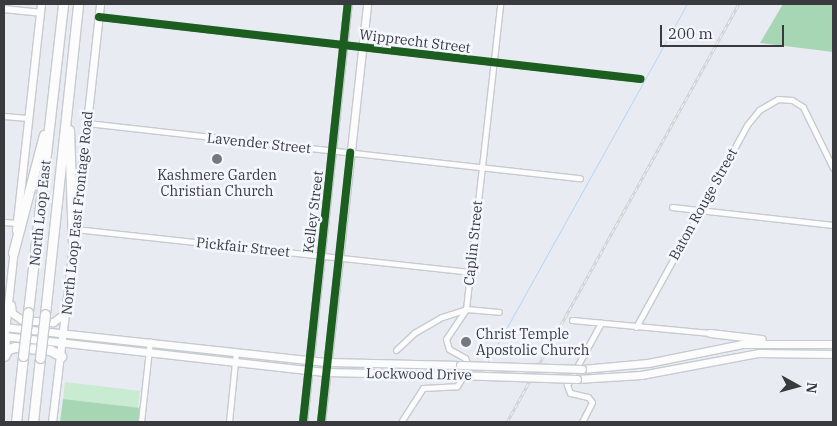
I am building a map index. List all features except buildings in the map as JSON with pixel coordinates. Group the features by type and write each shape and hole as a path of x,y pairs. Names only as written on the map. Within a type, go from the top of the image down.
{"highway":[{"name":"North Loop East","path":"16,422 63,4"},
{"name":"North Loop East","path":"33,422 78,4"},
{"path":"13,253 52,103"},
{"path":"67,111 73,242"},
{"path":"4,332 4,354"},
{"path":"4,354 8,349 15,346 50,350 61,356"}],"main road":[{"path":"4,332 41,4"},
{"name":"North Loop East Frontage Road","path":"52,422 100,4"},
{"name":"Kelley Street","path":"303,422 348,4"},
{"path":"321,422 367,4"},
{"path":"10,288 11,312 18,318 53,322 65,315 75,335"},
{"name":"Lockwood Drive","path":"4,332 63,334 150,341 328,362 582,369 648,363 737,344 785,342 833,344"},
{"name":"Lockwood Drive","path":"4,332 62,344 326,372 576,379 641,375 739,355 806,352 833,354"},
{"path":"710,333 785,342"},
{"path":"710,333 715,341 714,348"},
{"path":"737,344 739,355"}],"street":[{"name":"Caplin Street","path":"401,422 423,388 454,387 460,383 469,364 449,349 446,339 466,309 500,4"},
{"path":"4,10 40,14"},
{"name":"Wipprecht Street","path":"99,16 640,79"},
{"name":"Baton Rouge Street","path":"636,327 748,124 767,104 786,100 803,108 833,168"},
{"path":"4,116 28,118"},
{"name":"Lavender Street","path":"87,124 580,178"},
{"path":"672,207 833,225"},
{"path":"4,222 16,223"},
{"name":"Pickfair Street","path":"75,229 470,272"},
{"name":"Lockwood Drive","path":"396,350 430,323 466,309 499,312"},
{"path":"572,320 710,333"},
{"path":"582,422 592,402 588,397 570,393 567,385 601,323"},
{"path":"141,422 150,341"},
{"path":"229,422 236,352"}],"green space":[{"path":"783,4 833,4 833,52 760,43"},
{"path":"65,382 140,391 138,408 63,399"},
{"path":"63,399 141,408 139,422 60,422"}],"waterway":[{"path":"487,363 687,4"}],"railway":[{"path":"507,422 739,4"}],"cycle path":[{"path":"303,422 348,4"},
{"path":"99,17 640,79"},
{"path":"321,422 350,153"}],"place":[{"name":"Kashmere Garden Christian Church","path":"217,159"},
{"name":"Christ Temple Apostolic Church","path":"466,342"}]}
